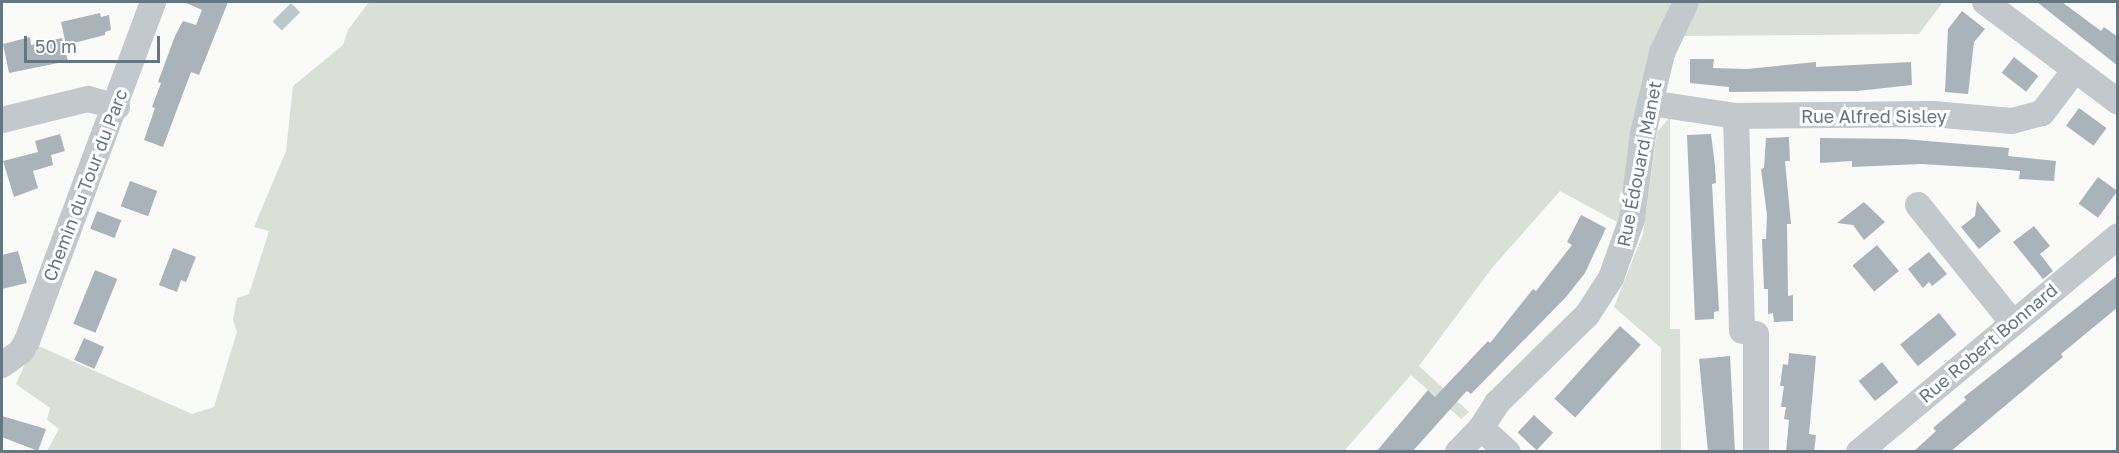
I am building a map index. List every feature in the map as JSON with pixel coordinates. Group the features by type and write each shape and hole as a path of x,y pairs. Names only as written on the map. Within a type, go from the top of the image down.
{"street":[{"name":"Chemin du Tour du Parc","path":"5,365 27,341 117,107 153,2"},
{"name":"Rue Édouard Manet","path":"1458,452 1481,428 1497,403 1587,315 1611,278 1630,228 1650,103 1662,53 1686,2"},
{"path":"1985,2 2118,102"},
{"name":"Rue Alfred Sisley","path":"1650,103 1736,116 1933,114 2026,120 2042,113 2075,70"},
{"path":"2,120 88,99 117,107"},
{"path":"1736,116 1756,452"},
{"path":"1918,205 2013,323"},
{"name":"Rue Robert Bonnard","path":"1859,452 2118,236"},
{"path":"1481,428 1508,452"}],"shaded area":[{"path":"369,2 1674,2 1643,78 1630,137 1619,223 1560,191 1492,268 1419,366 1469,412 1461,419 1411,375 1344,451 47,451 59,429 47,420 50,408 16,384 34,344 192,414 214,407 237,332 233,320 237,298 249,294 269,231 254,227 286,151 293,86 343,45 348,30"},
{"path":"1696,2 1943,2 1919,34 1680,36"},
{"path":"291,3 300,12 282,31 273,21"},
{"path":"1670,117 1670,329 1680,329 1681,451 1661,451 1661,348 1614,307 1643,234 1657,132"}],"building":[{"path":"184,2 228,2 199,75 191,72 163,147 144,140 155,108 152,107 161,83 158,82 175,36 183,21 196,25 202,10"},
{"path":"2037,2 2062,2 2101,31 2104,27 2118,37 2118,66"},
{"path":"1962,11 1985,29 1974,42 1968,94 1945,92 1948,29"},
{"path":"100,13 101,17 109,15 111,30 105,32 105,35 66,45 61,22"},
{"path":"30,37 31,45 62,38 68,61 9,73 3,44"},
{"path":"2014,57 2038,76 2026,92 2002,73"},
{"path":"1690,59 1714,59 1713,68 1747,69 1816,62 1816,67 1911,62 1912,85 1857,91 1729,92 1729,87 1690,83"},
{"path":"2079,108 2107,128 2094,146 2066,126"},
{"path":"60,134 65,151 51,155 53,165 33,171 38,188 14,197 3,161 38,152 35,141"},
{"path":"1711,134 1716,183 1712,184 1719,311 1714,312 1714,319 1695,320 1687,135"},
{"path":"1789,137 1790,161 1785,161 1791,224 1787,224 1788,296 1793,295 1793,321 1774,322 1773,313 1768,314 1768,289 1764,289 1762,239 1766,239 1767,215 1761,169 1764,168 1766,138"},
{"path":"1820,138 1904,139 2009,148 2008,156 2056,161 2054,181 2019,179 2020,171 1987,168 1921,164 1852,167 1852,161 1820,163"},
{"path":"2098,177 2117,191 2098,218 2079,204"},
{"path":"130,181 157,191 148,216 121,206"},
{"path":"1977,201 2001,231 1979,249 1961,227 1975,216"},
{"path":"1864,202 1885,222 1864,240 1853,225 1837,223"},
{"path":"97,211 121,220 114,238 90,229"},
{"path":"1581,215 1606,228 1585,273 1566,297 1471,394 1467,391 1462,396 1412,452 1376,452 1428,390 1435,397 1488,341 1490,343 1533,289 1536,291 1572,245 1567,242"},
{"path":"2034,226 2050,246 2040,254 2053,271 2043,279 2013,242"},
{"path":"1877,245 1899,271 1874,292 1852,266"},
{"path":"173,248 196,257 186,282 181,280 177,292 159,285"},
{"path":"18,251 27,283 2,289 2,255"},
{"path":"1929,252 1947,274 1932,286 1929,282 1923,288 1908,269"},
{"path":"95,270 117,279 96,333 73,324"},
{"path":"2118,275 2118,307 2061,354 2063,357 1950,452 1913,452 1936,431 1933,428 1966,400 1964,397"},
{"path":"1939,313 1957,335 1918,366 1900,344"},
{"path":"1620,326 1641,345 1575,418 1554,399"},
{"path":"84,338 104,347 94,369 74,360"},
{"path":"1789,353 1816,356 1809,434 1816,435 1814,452 1786,452 1789,420 1784,419 1786,407 1781,407 1784,386 1780,386 1783,364 1788,365"},
{"path":"1730,356 1735,452 1708,452 1699,359"},
{"path":"1882,362 1898,382 1875,401 1859,381"},
{"path":"1534,415 1553,433 1537,450 1518,433"},
{"path":"2,416 46,429 38,451 2,437"}]}
